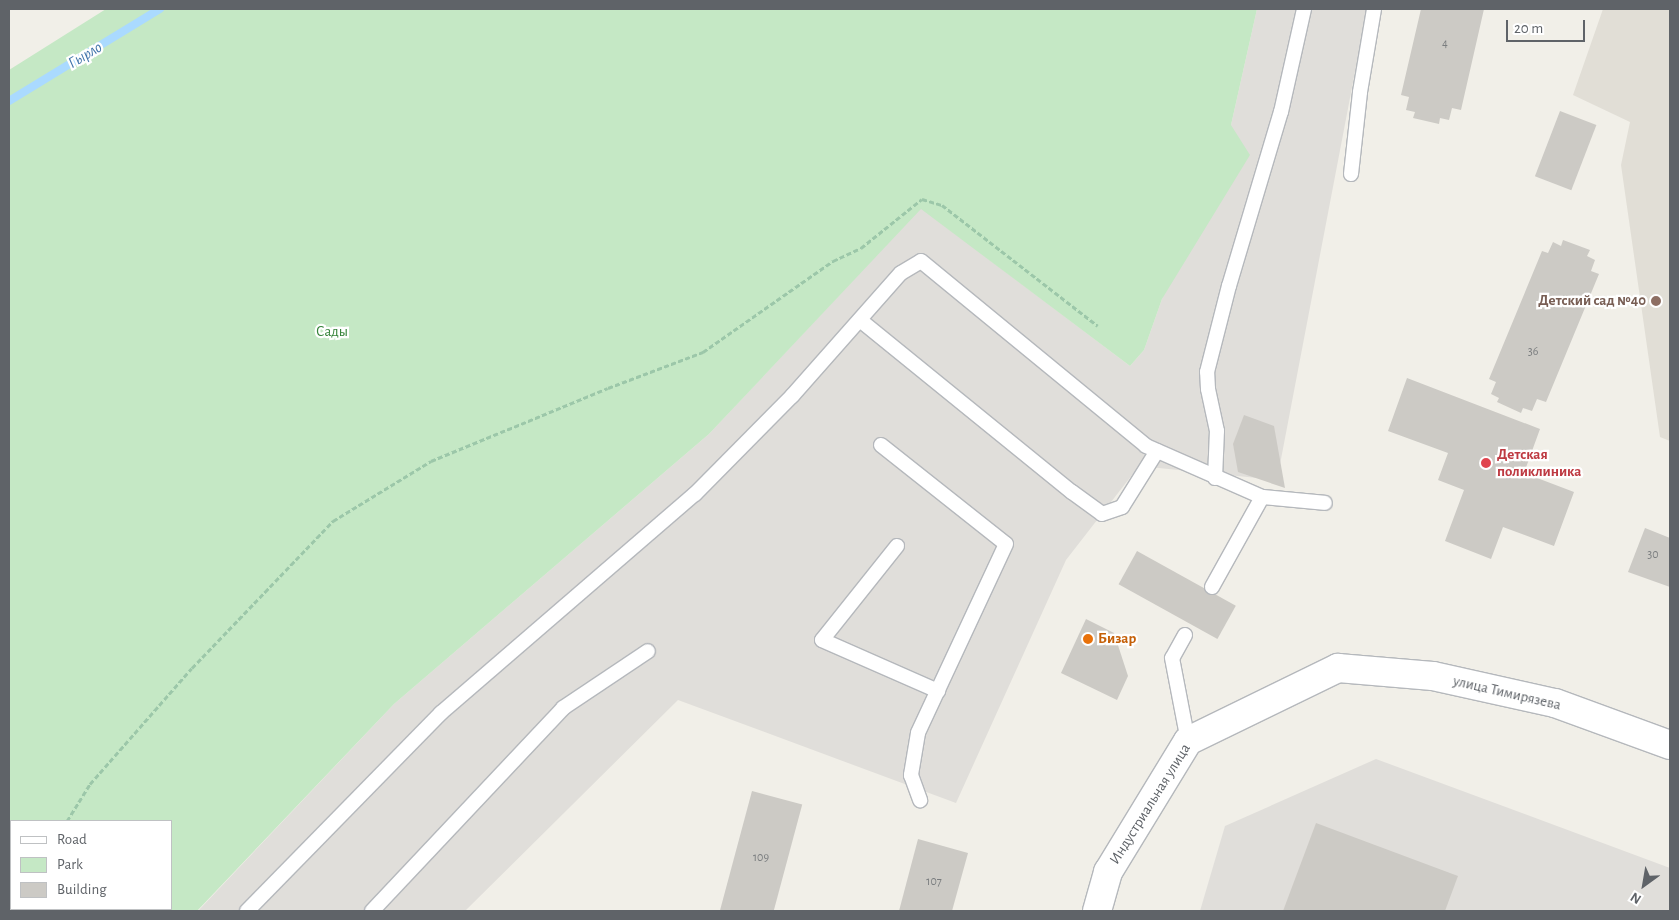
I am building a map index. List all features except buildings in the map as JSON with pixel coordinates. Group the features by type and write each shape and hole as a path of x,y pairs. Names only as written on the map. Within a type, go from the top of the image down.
{"street":[{"name":"Индустриальная улица","path":"1097,911 1108,872 1188,741 1338,668"},
{"name":"улица Тимирязева","path":"1338,668 1433,676 1555,703 1670,745"}],"lane":[{"path":"1215,478 1217,431 1208,389 1207,372 1281,112 1304,9"},
{"path":"1351,174 1360,92 1374,9"},
{"path":"247,911 441,713 695,494 792,396 901,272 921,261 1146,446 1215,478 1262,497 1325,503"},
{"path":"860,320 1072,492 1102,514 1122,507 1157,451"},
{"path":"881,445 1006,544 918,733 911,776 920,800"},
{"path":"1212,587 1262,497"},
{"path":"897,546 822,640 938,691"},
{"path":"1185,635 1172,658 1188,741"},
{"path":"372,911 563,708 648,651"}],"path":[{"path":"68,820 90,784 173,690 333,521 431,462 608,388 703,352 833,261 861,248 922,199 942,205 1098,326"}],"shaded area":[{"path":"1257,9 1367,9 1277,480 1139,466 1066,560 956,803 678,700 465,911 198,911 394,704 709,434 921,208 1130,366 1144,350 1162,299 1231,125"},
{"name":"Детский сад №40","path":"1603,9 1670,9 1670,441 1660,437 1621,165 1630,122 1573,95"},
{"path":"1376,759 1670,868 1670,911 1200,911 1225,826"}],"green space":[{"name":"Сады","path":"106,9 1257,9 1231,125 1250,155 1162,299 1144,350 1130,366 921,209 709,434 394,704 197,911 9,911 9,70"}],"waterway":[{"name":"Гырло","path":"9,101 160,9"}],"place":[{"name":"Детский сад №40","path":"1656,301"},
{"name":"Детская поликлиника","path":"1486,463"},
{"name":"Бизар","path":"1088,639"}]}
